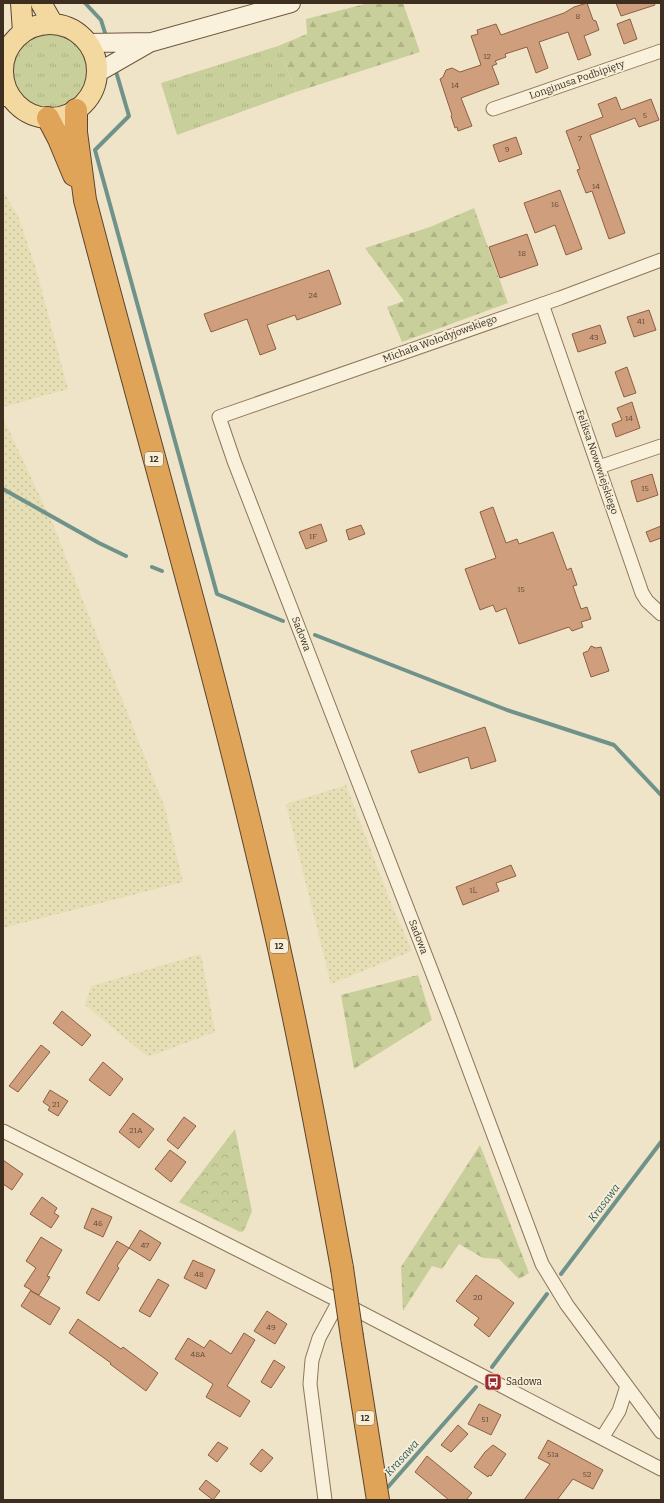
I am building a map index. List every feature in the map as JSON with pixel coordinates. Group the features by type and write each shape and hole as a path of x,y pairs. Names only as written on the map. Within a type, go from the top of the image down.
{"highway":[{"name":"12","path":"76,110 76,132 85,200 200,628 258,857 302,1059 342,1268 378,1500"},
{"name":"12","path":"48,118 59,139 85,200"}],"main road":[{"path":"21,3 23,32"},
{"path":"41,3 53,24"},
{"path":"152,42 101,43 78,34 66,27 53,24 37,26 23,32 13,42 6,53 3,66 7,97 20,108 33,115 48,118 62,116 76,110 86,100 108,67 152,42 290,3"},
{"path":"101,43 94,57 108,67"}],"street":[{"name":"Longinusa Podbipięty","path":"493,109 661,51"},
{"name":"Michała Wołodyjowskiego","path":"219,417 542,304 661,260"},
{"name":"Feliksa Nowowiejskiego","path":"542,304 642,593 647,601 661,614"},
{"name":"Sadowa","path":"219,417 234,461 449,1016 542,1264 567,1305 661,1432"},
{"path":"599,467 661,446"},
{"path":"3,1131 338,1301 661,1469"},
{"path":"325,1500 310,1384 312,1360 317,1345 338,1301"},
{"path":"602,1438 619,1411 628,1386"}],"shaded area":[{"path":"3,191 18,216 36,269 68,389 3,407"},
{"path":"3,418 52,522 165,808 183,882 3,928"},
{"path":"346,785 391,903 412,951 331,984 286,804"},
{"path":"201,954 215,1032 148,1057 85,1005 91,986"}],"green space":[{"path":"369,3 403,3 420,52 296,92 278,46 307,34 306,19"},
{"path":"43,33 57,33 64,35 77,43 85,56 87,70 85,84 77,97 64,105 57,107 43,107 36,105 23,97 15,84 13,77 13,63 15,56 23,43 36,35"},
{"path":"278,46 296,92 177,135 161,83"},
{"path":"474,208 508,303 402,342 387,307 404,301 365,248 430,227"},
{"path":"418,975 432,1020 354,1069 341,995"},
{"path":"235,1129 252,1211 244,1231 240,1232 179,1202"},
{"path":"480,1145 529,1273 519,1279 499,1259 483,1258 459,1244 442,1269 432,1266 403,1311 401,1267"}],"building":[{"path":"587,3 593,20 596,21 599,30 584,36 591,55 578,60 568,32 539,42 548,68 536,73 527,47 505,54 506,57 495,61 497,64 492,66 499,84 461,98 472,126 458,131 457,127 455,128 440,79 443,77 446,70 452,68 460,72 481,65 471,36 478,34 477,30 496,24 501,35 564,13 574,7"},
{"path":"616,3 654,3 655,5 621,16"},
{"path":"630,19 637,39 624,44 617,24"},
{"path":"616,97 621,110 651,99 659,120 639,127 635,118 590,135 625,233 609,239 592,191 586,193 577,170 580,169 566,131 603,117 598,104"},
{"path":"516,137 522,154 499,162 493,145"},
{"path":"560,190 582,249 566,255 555,225 535,233 524,203"},
{"path":"527,234 538,265 500,278 489,247"},
{"path":"329,270 341,304 297,320 295,315 267,325 276,349 260,355 247,319 211,332 204,314"},
{"path":"649,310 656,330 634,337 627,317"},
{"path":"600,325 606,343 578,352 572,334"},
{"path":"627,367 636,393 624,397 615,372"},
{"path":"632,402 640,428 616,437 612,424 622,420 617,408"},
{"path":"652,474 658,495 637,502 631,481"},
{"path":"493,507 506,543 517,539 519,544 553,532 567,570 571,568 577,585 573,586 581,609 587,607 591,619 581,622 583,627 572,631 569,627 519,644 506,608 496,612 493,605 480,610 465,569 496,558 480,512"},
{"path":"321,524 327,541 306,549 299,532"},
{"path":"361,525 365,534 349,540 346,530"},
{"path":"661,526 661,538 650,542 646,532"},
{"path":"591,646 596,648 601,647 609,671 591,677 583,653 588,651"},
{"path":"485,727 496,761 471,769 468,757 419,773 411,751"},
{"path":"511,865 516,876 496,883 499,891 463,905 456,887"},
{"path":"62,1011 91,1035 82,1046 53,1023"},
{"path":"41,1045 50,1052 18,1092 9,1086"},
{"path":"103,1062 123,1079 110,1096 89,1080"},
{"path":"50,1090 68,1101 58,1116 48,1110 50,1107 43,1102"},
{"path":"133,1113 154,1129 139,1148 119,1132"},
{"path":"184,1117 196,1126 178,1149 167,1140"},
{"path":"170,1150 186,1162 171,1182 155,1169"},
{"path":"3,1160 23,1174 12,1190 3,1184"},
{"path":"42,1197 57,1208 54,1213 59,1216 51,1228 30,1214"},
{"path":"92,1208 112,1217 103,1237 84,1228"},
{"path":"140,1230 161,1243 150,1261 129,1248"},
{"path":"41,1237 62,1250 47,1276 50,1277 39,1295 31,1291 60,1308 50,1325 21,1306 31,1290 24,1286 36,1268 26,1261"},
{"path":"117,1241 129,1248 117,1266 119,1268 99,1301 86,1293"},
{"path":"193,1260 215,1270 206,1289 184,1278"},
{"path":"476,1275 514,1303 489,1337 474,1325 479,1318 456,1301"},
{"path":"158,1279 169,1285 150,1317 139,1311"},
{"path":"267,1311 287,1324 275,1344 254,1331"},
{"path":"78,1319 121,1349 123,1347 158,1373 146,1391 110,1364 111,1363 69,1333"},
{"path":"244,1333 255,1340 227,1386 250,1401 240,1417 206,1397 213,1384 175,1359 188,1338 204,1348 210,1340 231,1354"},
{"path":"274,1360 285,1367 271,1388 261,1382"},
{"path":"479,1404 501,1415 491,1435 468,1424"},
{"path":"458,1425 468,1434 451,1452 441,1445"},
{"path":"548,1440 603,1470 593,1489 573,1479 557,1500 524,1500 550,1464 538,1458"},
{"path":"218,1442 228,1448 217,1462 208,1455"},
{"path":"493,1445 506,1454 491,1476 489,1475 488,1477 474,1467 485,1452"},
{"path":"262,1449 273,1458 261,1472 250,1464"},
{"path":"427,1456 472,1493 466,1500 449,1500 415,1472"},
{"path":"206,1480 220,1491 213,1500 199,1489"}],"waterway":[{"path":"85,3 101,20 107,39"},
{"path":"115,68 129,116 95,150 217,594 283,621"},
{"path":"3,489 99,543 126,556"},
{"path":"152,567 162,571"},
{"path":"315,635 507,710 614,745 661,795"},
{"name":"Krasawa","path":"561,1274 661,1142"},
{"name":"Krasawa","path":"492,1367 547,1294"},
{"name":"Krasawa","path":"388,1487 476,1387"}],"place":[{"name":"Sadowa","path":"493,1382"}]}
